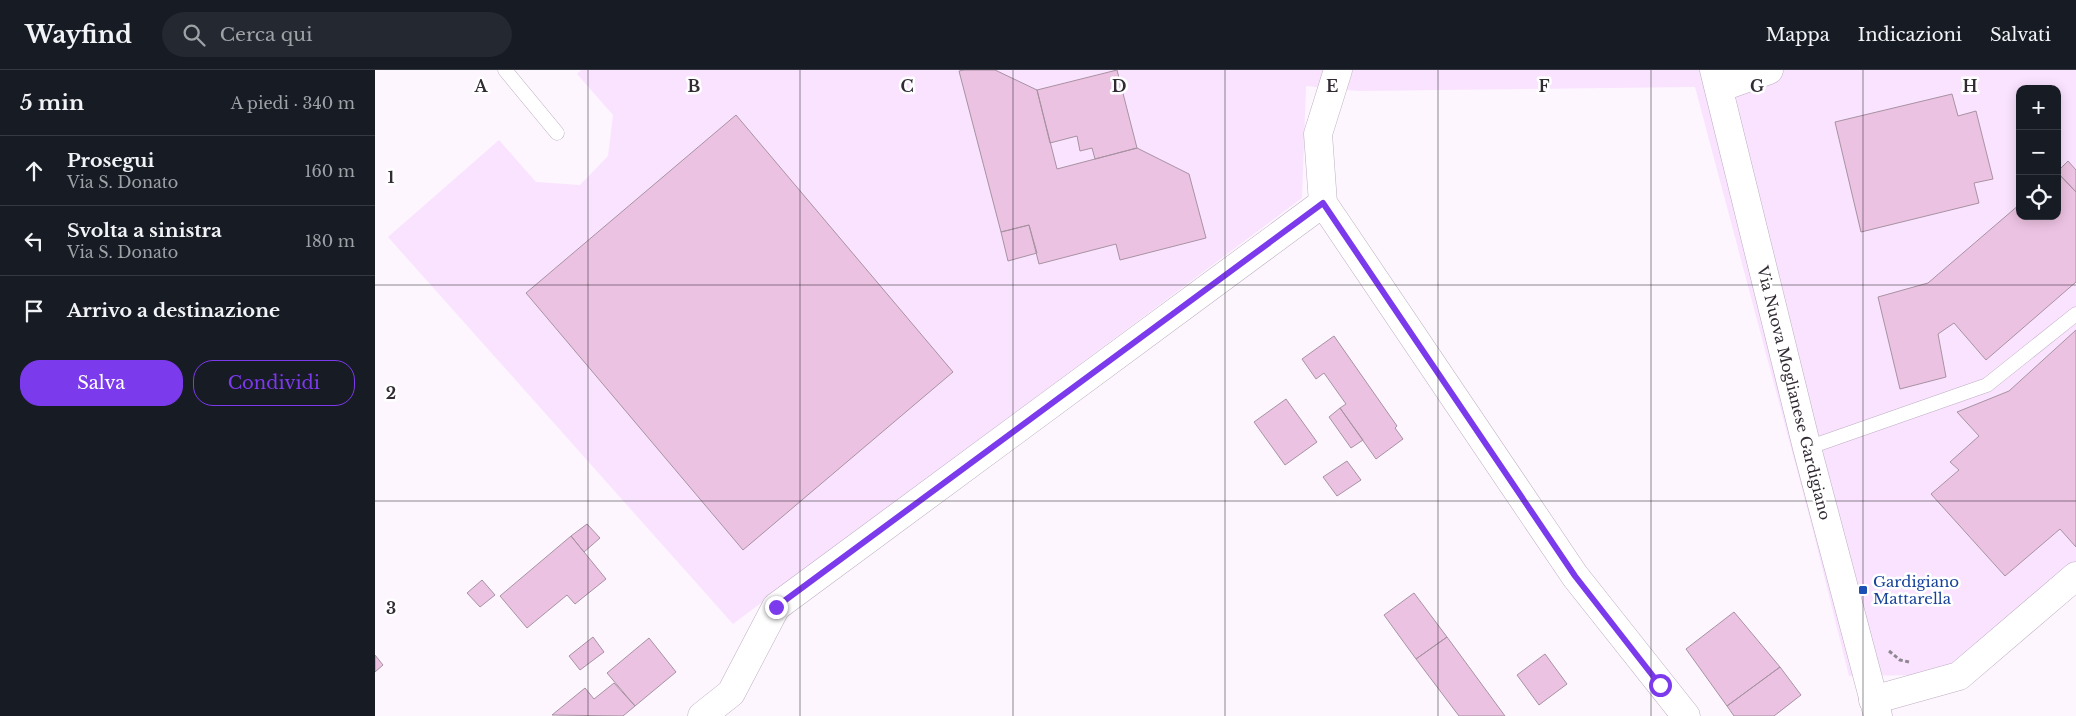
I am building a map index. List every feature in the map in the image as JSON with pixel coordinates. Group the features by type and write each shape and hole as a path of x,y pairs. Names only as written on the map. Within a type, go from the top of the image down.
{"street":[{"path":"1338,70 1318,134 1323,203 1575,576 1686,716"},
{"path":"1717,79 1769,70"},
{"name":"Via Nuova Moglianese Gardigiano","path":"1717,79 1807,448 1875,708"},
{"path":"702,716 731,693 776,607 1323,203"},
{"path":"1875,708 1959,676 2076,576"}],"lane":[{"path":"505,70 557,133"},
{"path":"1807,448 1987,385 2076,314"}],"shaded area":[{"path":"581,70 2076,70 2076,562 1967,658 1922,675 1849,676 1810,519 1695,87 1359,91 1306,86 1302,198 733,624 388,237 499,140 536,182 580,185 608,156 613,115 577,74"}],"building":[{"path":"995,70 1037,90 1057,169 1137,148 1189,174 1206,238 1120,260 1116,244 1039,264 1029,225 1001,232 959,71"},
{"path":"1117,70 1137,148 1095,159 1092,148 1080,151 1077,136 1050,143 1037,90"},
{"path":"1952,94 1958,116 1976,111 1993,179 1974,183 1979,203 1861,232 1835,122"},
{"path":"736,115 953,372 743,550 526,293"},
{"path":"2068,161 2076,170 2076,192 2061,176 2061,168"},
{"path":"2061,176 2076,192 2076,282 1986,360 1954,323 1938,334 1946,377 1900,389 1878,297 1928,283 2016,207 2016,220 2061,220"},
{"path":"1029,225 1037,253 1008,261 1001,232"},
{"path":"2076,330 2076,547 2060,529 2005,576 1931,494 1959,470 1950,462 1979,436 1957,412 2009,391"},
{"path":"1334,336 1397,426 1395,428 1403,439 1376,459 1340,408 1346,404 1324,373 1316,379 1302,359"},
{"path":"1286,399 1317,442 1285,465 1254,422"},
{"path":"1340,408 1363,440 1351,448 1329,417"},
{"path":"1347,461 1361,480 1337,496 1323,477"},
{"path":"587,524 600,538 584,552 571,536"},
{"path":"571,536 606,579 575,604 567,595 527,628 500,596"},
{"path":"482,580 495,595 480,607 467,593"},
{"path":"1414,593 1447,637 1416,659 1384,615"},
{"path":"1734,612 1780,667 1727,706 1686,649"},
{"path":"593,637 604,652 580,670 569,656"},
{"path":"1447,637 1505,716 1459,716 1416,659"},
{"path":"649,638 676,672 635,706 607,673"},
{"path":"1545,654 1567,684 1539,705 1517,675"},
{"path":"375,655 383,665 375,672"},
{"path":"1780,667 1801,695 1774,716 1734,716 1727,706"},
{"path":"614,683 635,706 623,716 552,715 585,688 594,699"}],"place":[{"name":"Gardigiano Mattarella","path":"1863,590"}],"route":[{"path":"776,607 1323,203 1575,576 1660,685"}]}
